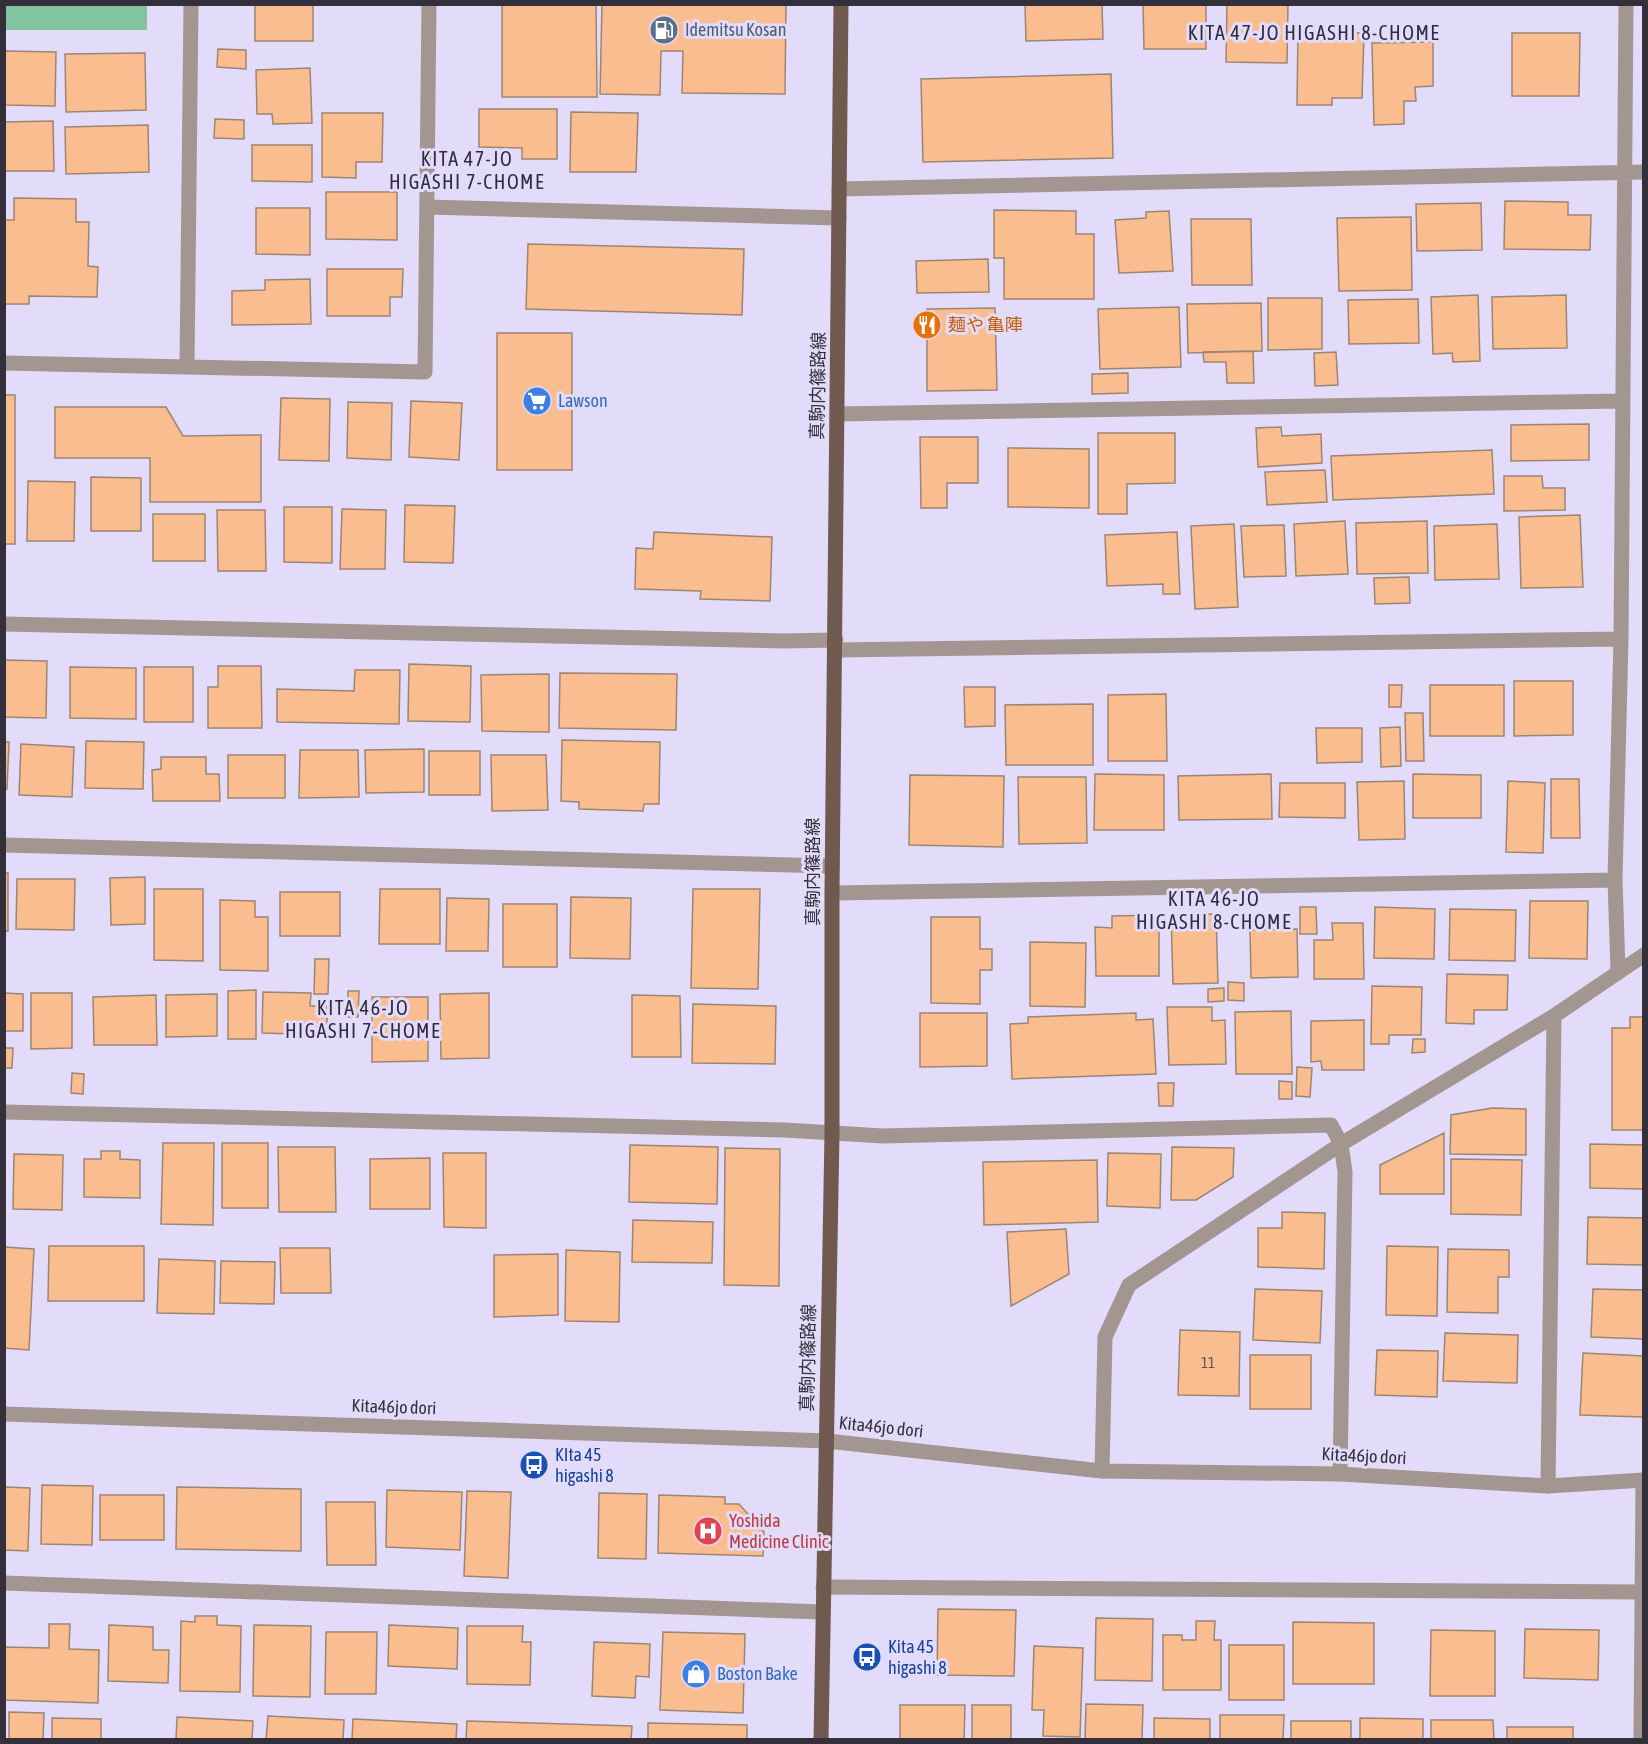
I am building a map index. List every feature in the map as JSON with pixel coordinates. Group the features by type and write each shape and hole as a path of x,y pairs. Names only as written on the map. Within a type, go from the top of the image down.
{"main road":[{"name":"真駒内篠路線","path":"821,1740 832,1134 832,866 841,4"}],"street":[{"path":"187,366 191,4"},
{"path":"4,363 425,372 429,4"},
{"path":"1618,970 1615,879 1621,639 1626,4"},
{"path":"839,189 1644,172"},
{"path":"427,207 839,218"},
{"path":"837,414 1623,401"},
{"path":"4,624 784,641 835,645 1621,639"},
{"path":"4,845 832,866"},
{"path":"832,893 1615,879"},
{"path":"1102,1471 1105,1337 1129,1285 1341,1144 1554,1016 1618,970 1644,955"},
{"path":"1548,1486 1554,1016"},
{"path":"4,1112 785,1130 883,1136 1331,1125 1341,1144 1345,1172 1340,1474"},
{"name":"Kita46jo dori","path":"4,1414 827,1441 1102,1471 1340,1474 1548,1486 1643,1480"},
{"path":"1641,1740 1643,1480"},
{"path":"4,1583 822,1611"},
{"path":"823,1587 1642,1592"}],"green space":[{"path":"4,5 147,5 147,30 5,30"}],"building":[{"path":"255,4 313,4 313,41 255,41"},
{"path":"502,4 596,4 597,97 502,97"},
{"path":"602,4 786,4 785,94 682,93 683,51 661,51 660,95 600,94"},
{"path":"1025,4 1102,4 1103,39 1026,41"},
{"path":"1227,4 1288,4 1287,63 1226,62"},
{"path":"1143,5 1206,5 1206,49 1144,49"},
{"path":"1298,33 1364,33 1362,98 1332,98 1332,105 1297,105"},
{"path":"1512,33 1580,33 1579,96 1512,96"},
{"path":"1433,42 1433,86 1415,87 1416,101 1404,101 1404,124 1374,125 1372,43"},
{"path":"218,49 246,50 246,69 217,67"},
{"path":"4,51 56,52 55,106 4,105"},
{"path":"145,53 146,110 66,112 65,54"},
{"path":"310,68 312,123 273,124 272,114 257,114 256,70"},
{"path":"1111,74 1113,158 923,162 921,79"},
{"path":"479,109 557,109 557,159 522,159 522,148 479,147"},
{"path":"571,112 638,113 636,172 570,172"},
{"path":"322,113 383,113 382,162 356,162 356,178 322,177"},
{"path":"215,119 244,120 244,139 214,138"},
{"path":"53,121 54,171 4,171 4,122"},
{"path":"148,125 149,172 66,174 65,127"},
{"path":"252,145 312,145 312,182 252,181"},
{"path":"326,192 397,192 397,240 326,239"},
{"path":"14,198 76,199 76,222 89,222 88,266 98,267 97,297 29,296 29,304 4,304 4,220 14,220"},
{"path":"1505,201 1568,202 1568,215 1591,215 1590,250 1504,249"},
{"path":"1481,203 1482,250 1417,251 1416,204"},
{"path":"256,208 310,208 310,255 256,254"},
{"path":"994,210 1076,211 1076,234 1094,234 1094,299 1004,299 1004,258 994,258"},
{"path":"1169,211 1173,271 1119,273 1115,220 1146,218 1146,212"},
{"path":"1411,217 1412,290 1339,291 1337,218"},
{"path":"1191,219 1251,219 1252,285 1192,285"},
{"path":"528,244 744,249 742,315 526,309"},
{"path":"988,259 989,292 917,293 916,261"},
{"path":"327,269 403,269 402,297 390,297 390,316 327,316"},
{"path":"310,279 311,324 232,325 232,291 265,290 265,280"},
{"path":"1478,295 1480,361 1453,362 1452,353 1433,354 1431,297"},
{"path":"1566,295 1567,348 1493,349 1492,297"},
{"path":"1268,298 1322,298 1322,349 1268,350"},
{"path":"1418,299 1419,343 1349,344 1348,300"},
{"path":"1261,303 1262,351 1188,353 1187,304"},
{"path":"1179,307 1181,367 1100,369 1098,309"},
{"path":"995,308 997,390 927,391 927,309"},
{"path":"497,333 572,333 572,470 497,470"},
{"path":"1253,351 1254,383 1227,383 1226,362 1204,362 1203,352"},
{"path":"1336,352 1338,385 1315,386 1314,353"},
{"path":"1128,373 1128,393 1092,394 1092,374"},
{"path":"4,395 15,395 15,544 4,544"},
{"path":"281,398 330,399 329,461 279,460"},
{"path":"411,401 462,403 459,460 409,457"},
{"path":"348,402 392,403 391,460 347,458"},
{"path":"55,407 166,407 183,436 261,435 261,502 150,502 150,458 55,458"},
{"path":"1589,424 1589,460 1511,461 1511,425"},
{"path":"1281,427 1282,436 1321,434 1322,463 1258,467 1256,428"},
{"path":"1098,433 1175,433 1175,483 1127,484 1127,514 1098,514"},
{"path":"920,437 978,437 978,483 947,483 947,508 921,508"},
{"path":"1008,448 1089,449 1089,508 1008,507"},
{"path":"1492,450 1494,494 1333,500 1331,456"},
{"path":"1325,470 1327,502 1267,505 1265,472"},
{"path":"1504,476 1542,476 1543,488 1565,488 1565,510 1504,511"},
{"path":"91,477 141,478 141,531 91,531"},
{"path":"28,481 75,482 74,541 27,541"},
{"path":"405,505 455,506 453,563 404,562"},
{"path":"284,507 332,507 332,563 284,562"},
{"path":"342,509 386,510 385,569 340,569"},
{"path":"217,510 265,510 266,571 218,571"},
{"path":"153,514 205,514 205,561 153,561"},
{"path":"1580,515 1583,587 1521,588 1519,517"},
{"path":"1345,521 1348,574 1296,576 1294,524"},
{"path":"1427,521 1428,573 1357,574 1356,523"},
{"path":"1234,524 1238,607 1195,609 1191,526"},
{"path":"1497,524 1499,579 1435,580 1434,526"},
{"path":"1284,525 1286,576 1244,577 1241,526"},
{"path":"654,532 772,537 770,601 700,599 701,591 635,589 636,548 653,549"},
{"path":"1177,532 1180,594 1163,594 1163,584 1107,586 1105,535"},
{"path":"1409,577 1410,603 1375,604 1374,578"},
{"path":"4,660 47,661 46,718 4,717"},
{"path":"409,664 471,666 470,722 408,721"},
{"path":"218,666 261,666 262,728 208,728 208,687 218,687"},
{"path":"70,667 136,668 136,719 70,718"},
{"path":"144,667 193,667 193,722 144,722"},
{"path":"355,670 400,670 399,724 277,722 277,689 354,691"},
{"path":"560,673 677,674 676,730 559,728"},
{"path":"549,674 549,732 482,731 481,675"},
{"path":"1514,681 1573,681 1573,735 1514,736"},
{"path":"1389,685 1402,685 1401,707 1389,707"},
{"path":"1430,685 1504,685 1504,736 1430,736"},
{"path":"964,687 995,687 995,726 965,727"},
{"path":"1166,694 1167,761 1108,761 1108,695"},
{"path":"1093,704 1093,765 1006,765 1005,705"},
{"path":"1405,713 1423,713 1424,761 1406,761"},
{"path":"1400,727 1401,766 1381,767 1380,728"},
{"path":"1316,728 1362,728 1362,762 1317,763"},
{"path":"562,740 660,742 659,804 644,804 643,811 579,809 579,802 561,801"},
{"path":"86,741 144,742 143,789 85,788"},
{"path":"4,742 9,742 7,789 4,789"},
{"path":"21,744 74,747 72,797 19,795"},
{"path":"424,749 424,792 366,793 365,750"},
{"path":"300,750 358,750 359,797 299,798"},
{"path":"429,751 480,751 480,795 429,795"},
{"path":"228,755 285,755 285,798 228,798"},
{"path":"491,755 546,755 548,810 492,811"},
{"path":"161,757 206,757 206,774 219,774 220,801 153,801 152,770 161,769"},
{"path":"1095,774 1164,775 1164,830 1094,830"},
{"path":"1271,774 1272,819 1179,820 1178,776"},
{"path":"1413,774 1481,775 1481,818 1413,818"},
{"path":"910,775 1004,776 1003,847 909,845"},
{"path":"1018,777 1086,777 1087,843 1019,844"},
{"path":"1551,779 1579,779 1580,838 1551,838"},
{"path":"1404,781 1405,839 1359,840 1357,782"},
{"path":"1508,781 1545,783 1543,853 1506,852"},
{"path":"1280,783 1345,783 1345,818 1279,817"},
{"path":"4,873 8,873 8,931 4,931"},
{"path":"145,877 145,924 111,925 110,878"},
{"path":"17,879 75,879 74,930 16,929"},
{"path":"154,889 203,889 203,961 154,960"},
{"path":"380,889 440,889 440,944 379,944"},
{"path":"693,889 760,889 758,989 691,988"},
{"path":"280,892 340,892 340,936 280,936"},
{"path":"571,897 631,898 630,959 570,958"},
{"path":"447,898 489,899 488,951 446,951"},
{"path":"220,900 255,901 255,917 268,917 268,971 220,970"},
{"path":"1530,901 1588,901 1587,959 1529,958"},
{"path":"503,904 557,904 557,967 503,967"},
{"path":"1300,907 1316,907 1317,934 1300,934"},
{"path":"1375,907 1435,909 1434,959 1374,958"},
{"path":"1450,909 1516,910 1515,961 1449,960"},
{"path":"1216,914 1218,983 1173,984 1171,915"},
{"path":"1159,915 1159,976 1096,976 1095,927 1112,928 1112,916"},
{"path":"931,917 980,917 980,949 992,949 992,970 980,970 980,1004 931,1003"},
{"path":"1332,923 1363,923 1364,979 1314,979 1314,940 1333,940"},
{"path":"1297,929 1298,977 1251,978 1250,930"},
{"path":"1030,942 1086,943 1085,1007 1030,1006"},
{"path":"315,959 329,959 328,994 314,994"},
{"path":"1447,974 1508,975 1507,1010 1474,1010 1474,1024 1446,1023"},
{"path":"1228,982 1244,983 1244,1001 1228,1000"},
{"path":"1372,986 1422,987 1421,1035 1389,1035 1389,1044 1371,1044"},
{"path":"1224,988 1224,1001 1208,1002 1208,989"},
{"path":"256,990 256,1039 228,1039 228,991"},
{"path":"348,991 359,991 358,1017 347,1017"},
{"path":"263,992 311,993 310,1006 327,1006 327,1035 262,1033"},
{"path":"4,993 23,994 23,1031 4,1031"},
{"path":"31,993 72,993 72,1048 31,1049"},
{"path":"489,993 489,1058 441,1059 440,994"},
{"path":"217,994 217,1036 166,1037 166,995"},
{"path":"156,995 157,1045 94,1045 93,997"},
{"path":"632,995 680,996 681,1057 632,1057"},
{"path":"372,997 428,997 428,1061 372,1062"},
{"path":"693,1004 776,1006 775,1064 692,1063"},
{"path":"1167,1007 1212,1007 1212,1021 1225,1020 1226,1064 1169,1065"},
{"path":"1291,1011 1292,1074 1236,1074 1235,1012"},
{"path":"920,1013 987,1013 987,1066 920,1067"},
{"path":"1136,1013 1136,1020 1153,1019 1156,1074 1012,1079 1010,1024 1028,1023 1028,1017"},
{"path":"1630,1017 1644,1017 1644,1130 1612,1130 1612,1028 1630,1028"},
{"path":"1364,1020 1364,1070 1322,1070 1321,1061 1311,1062 1311,1021"},
{"path":"1413,1039 1425,1039 1425,1052 1412,1053"},
{"path":"4,1048 13,1048 12,1068 4,1068"},
{"path":"1297,1067 1312,1068 1310,1097 1296,1096"},
{"path":"72,1073 84,1074 83,1094 71,1093"},
{"path":"1279,1081 1292,1082 1292,1099 1279,1099"},
{"path":"1158,1083 1174,1083 1173,1106 1159,1106"},
{"path":"1492,1108 1526,1109 1526,1155 1450,1154 1451,1115"},
{"path":"1444,1133 1444,1194 1380,1194 1380,1165"},
{"path":"163,1143 214,1143 213,1225 161,1224"},
{"path":"222,1143 268,1143 268,1208 222,1208"},
{"path":"1590,1144 1644,1145 1644,1189 1590,1188"},
{"path":"630,1145 718,1147 717,1204 629,1202"},
{"path":"278,1147 335,1147 336,1212 279,1212"},
{"path":"1172,1147 1234,1148 1233,1177 1196,1200 1171,1200"},
{"path":"725,1148 780,1149 779,1286 724,1285"},
{"path":"101,1151 120,1151 120,1159 140,1160 140,1198 84,1197 84,1159 101,1159"},
{"path":"443,1153 486,1153 486,1228 444,1227"},
{"path":"1108,1153 1161,1154 1160,1208 1107,1206"},
{"path":"14,1154 63,1155 62,1210 13,1209"},
{"path":"430,1158 430,1209 370,1209 370,1159"},
{"path":"1451,1159 1522,1160 1521,1215 1451,1214"},
{"path":"1097,1160 1098,1222 984,1225 983,1162"},
{"path":"1282,1212 1325,1213 1324,1269 1258,1267 1258,1228 1282,1228"},
{"path":"1588,1217 1644,1218 1644,1265 1587,1264"},
{"path":"633,1220 713,1222 712,1263 632,1262"},
{"path":"1066,1229 1069,1274 1011,1306 1007,1232"},
{"path":"49,1246 144,1246 144,1301 48,1301"},
{"path":"1387,1246 1438,1247 1437,1316 1386,1315"},
{"path":"4,1247 34,1249 29,1350 4,1348"},
{"path":"280,1248 330,1248 331,1293 281,1293"},
{"path":"1448,1249 1509,1250 1509,1277 1498,1277 1498,1313 1447,1312"},
{"path":"566,1250 620,1252 619,1322 565,1321"},
{"path":"558,1254 558,1315 494,1317 494,1255"},
{"path":"159,1259 215,1261 214,1314 157,1313"},
{"path":"221,1261 275,1262 274,1304 220,1303"},
{"path":"1255,1289 1322,1291 1320,1343 1253,1340"},
{"path":"1593,1289 1644,1290 1644,1339 1591,1337"},
{"path":"1180,1330 1240,1332 1239,1396 1178,1395"},
{"path":"1445,1333 1518,1335 1517,1383 1443,1381"},
{"path":"1377,1350 1438,1351 1437,1397 1375,1395"},
{"path":"1583,1353 1644,1356 1644,1417 1580,1415"},
{"path":"1250,1355 1311,1355 1311,1409 1250,1409"},
{"path":"42,1485 93,1486 92,1545 41,1544"},
{"path":"4,1487 30,1488 28,1551 4,1550"},
{"path":"177,1487 301,1489 301,1551 176,1549"},
{"path":"387,1490 462,1492 460,1550 386,1547"},
{"path":"467,1491 511,1492 508,1578 464,1576"},
{"path":"599,1493 647,1494 646,1559 598,1558"},
{"path":"100,1495 164,1495 164,1540 100,1540"},
{"path":"659,1495 725,1497 725,1504 739,1504 764,1532 763,1556 658,1553"},
{"path":"326,1502 375,1502 376,1565 327,1565"},
{"path":"938,1609 1016,1610 1014,1676 937,1675"},
{"path":"195,1616 217,1616 217,1625 241,1626 240,1692 180,1691 181,1621 195,1622"},
{"path":"1096,1618 1153,1619 1152,1681 1095,1680"},
{"path":"1196,1621 1215,1621 1214,1640 1221,1640 1221,1690 1163,1690 1163,1635 1182,1635 1182,1640 1196,1640"},
{"path":"1293,1622 1374,1623 1374,1684 1293,1684"},
{"path":"49,1624 70,1624 69,1649 99,1650 98,1703 4,1700 4,1647 49,1648"},
{"path":"109,1625 153,1627 153,1650 169,1650 168,1683 108,1681"},
{"path":"254,1625 311,1626 310,1697 253,1696"},
{"path":"389,1625 458,1628 457,1669 388,1666"},
{"path":"467,1626 523,1626 522,1642 531,1642 530,1685 467,1684"},
{"path":"1525,1629 1599,1630 1598,1680 1524,1678"},
{"path":"1431,1630 1495,1631 1495,1696 1430,1696"},
{"path":"326,1632 377,1632 376,1694 325,1694"},
{"path":"663,1632 745,1634 743,1713 660,1710"},
{"path":"594,1642 650,1644 649,1677 636,1676 635,1698 592,1696"},
{"path":"1229,1645 1284,1645 1284,1700 1229,1700"},
{"path":"1034,1646 1083,1648 1080,1737 1043,1736 1044,1710 1032,1710"},
{"path":"1086,1704 1143,1705 1142,1740 1085,1740"},
{"path":"900,1705 965,1705 964,1740 900,1740"},
{"path":"972,1705 1011,1705 1011,1740 972,1740"},
{"path":"9,1712 44,1713 43,1740 9,1740"},
{"path":"1220,1715 1284,1715 1283,1740 1220,1740"},
{"path":"268,1716 344,1720 343,1740 266,1740"},
{"path":"177,1717 253,1721 252,1740 176,1740"},
{"path":"52,1718 101,1719 101,1740 52,1740"},
{"path":"1154,1718 1210,1719 1210,1740 1154,1740"},
{"path":"1360,1718 1423,1719 1423,1740 1360,1740"},
{"path":"353,1719 457,1724 456,1740 352,1740"},
{"path":"1431,1720 1493,1720 1494,1740 1431,1740"},
{"path":"467,1721 632,1726 631,1740 466,1740"},
{"path":"1291,1721 1351,1721 1351,1740 1291,1740"},
{"path":"648,1723 747,1725 747,1740 648,1740"},
{"path":"1507,1727 1573,1727 1573,1740 1507,1740"}],"place":[{"name":"Idemitsu Kosan","path":"664,30"},
{"name":"麺や 亀陣","path":"927,325"},
{"name":"Lawson","path":"537,401"},
{"name":"KIta 45 higashi 8","path":"534,1465"},
{"name":"Yoshida Medicine Clinic","path":"708,1531"},
{"name":"Kita 45 higashi 8","path":"867,1657"},
{"name":"Boston Bake","path":"696,1674"}],"district":[{"name":"KITA 47-JO HIGASHI 8-CHOME","path":"1314,33"},
{"name":"KITA 47-JO HIGASHI 7-CHOME","path":"467,170"},
{"name":"KITA 46-JO HIGASHI 8-CHOME","path":"1214,910"},
{"name":"KITA 46-JO HIGASHI 7-CHOME","path":"363,1020"}]}
